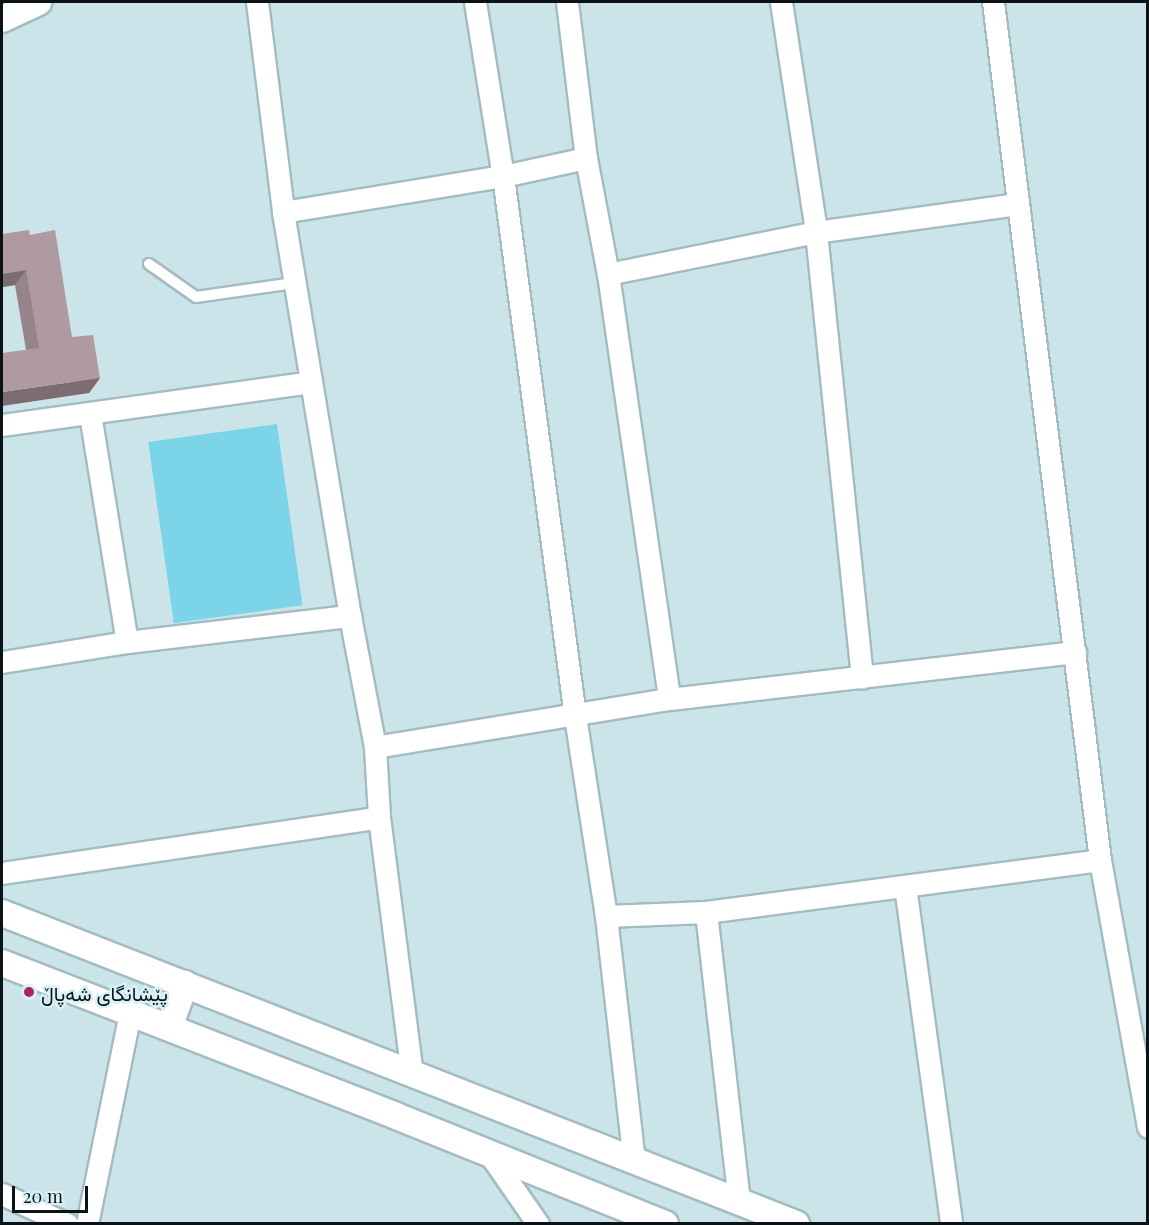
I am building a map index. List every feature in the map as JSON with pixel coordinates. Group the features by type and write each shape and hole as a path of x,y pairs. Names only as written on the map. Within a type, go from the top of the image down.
{"street":[{"path":"2,19 38,2"},
{"path":"257,2 294,283 350,616 375,747 379,817 412,1073"},
{"path":"475,2 503,176 575,716 606,916 634,1161"},
{"path":"567,2 586,158 608,274 669,699"},
{"path":"781,2 816,232 862,678"},
{"path":"993,2 1100,860 1148,1127"},
{"path":"283,212 503,176 586,158"},
{"path":"608,274 816,232 1018,204"},
{"path":"2,425 311,382"},
{"path":"90,414 127,642"},
{"path":"2,662 127,642 350,616"},
{"path":"375,747 669,699 1075,652"},
{"path":"2,873 379,817"},
{"path":"606,916 706,912 1100,860"},
{"path":"905,886 951,1224"},
{"path":"706,912 739,1200"},
{"path":"2,913 796,1224"},
{"path":"2,963 489,1152 665,1224"},
{"path":"169,1027 185,984"},
{"path":"87,1224 130,1013"},
{"path":"489,1152 538,1224"},
{"path":"2,1194 67,1224"}],"lane":[{"path":"148,264 196,297 294,283"}],"shaded area":[{"path":"277,424 302,605 174,623 148,442"}],"building":[{"path":"29,230 30,235 55,230 72,337 93,335 100,378 2,392 2,353 39,348 26,270 2,274 2,234"}],"place":[{"name":"پێشانگای شەپاڵ","path":"29,992"}]}
